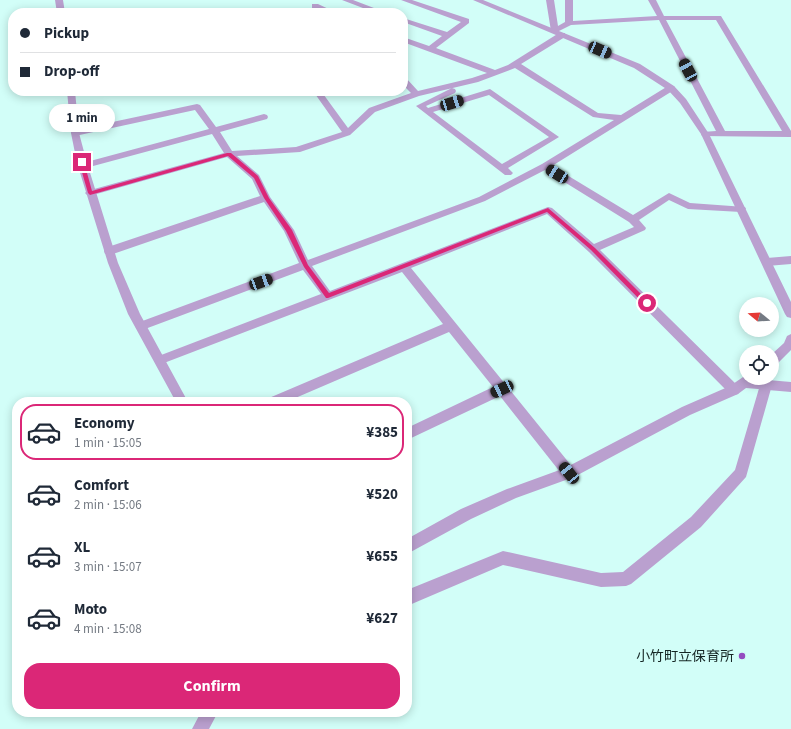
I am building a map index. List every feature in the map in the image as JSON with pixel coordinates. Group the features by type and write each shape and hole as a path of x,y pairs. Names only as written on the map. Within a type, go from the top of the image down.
{"street":[{"path":"320,8 315,6 325,0"},
{"path":"346,0 369,8"},
{"path":"405,0 466,22 430,49"},
{"path":"477,0 637,66 671,88 683,101 704,134 791,314"},
{"path":"550,0 559,33"},
{"path":"569,0 569,23"},
{"path":"652,0 722,134"},
{"path":"90,193 229,154 297,150 347,133 372,110 416,94 475,80 515,64 559,33 569,23 661,18 718,18 789,134"},
{"path":"408,22 447,36"},
{"path":"408,41 495,73"},
{"path":"515,64 596,115 622,118"},
{"path":"475,80 420,106 517,180"},
{"path":"408,85 416,94"},
{"path":"141,326 306,266 482,199 545,166 671,88"},
{"path":"426,111 490,92 555,137 502,168"},
{"path":"71,96 75,133 82,166 109,251 134,314 179,397"},
{"path":"321,96 347,133"},
{"path":"75,133 197,107 229,154 256,177 266,198 289,230 306,266 328,296"},
{"path":"82,166 264,117"},
{"path":"704,134 789,134"},
{"path":"545,166 633,220 641,228 593,249"},
{"path":"633,220 669,196 688,206 741,209"},
{"path":"109,251 266,198"},
{"path":"160,360 404,267 548,210 739,380"},
{"path":"767,262 791,260"},
{"path":"404,267 569,473"},
{"path":"285,397 451,326"},
{"path":"779,355 789,345 791,340"},
{"path":"412,544 466,514 512,493 569,473 686,411 741,385"},
{"path":"412,596 503,558 601,580 626,579 696,522 741,473 766,385 791,387"},
{"path":"412,432 502,389"},
{"path":"200,729 207,717"}],"place":[{"name":"小竹町立保育所","path":"742,656"}],"route":[{"path":"82,162 90,193 229,154 256,177 266,198 289,230 306,266 328,296 548,210 593,249 647,303"}]}
